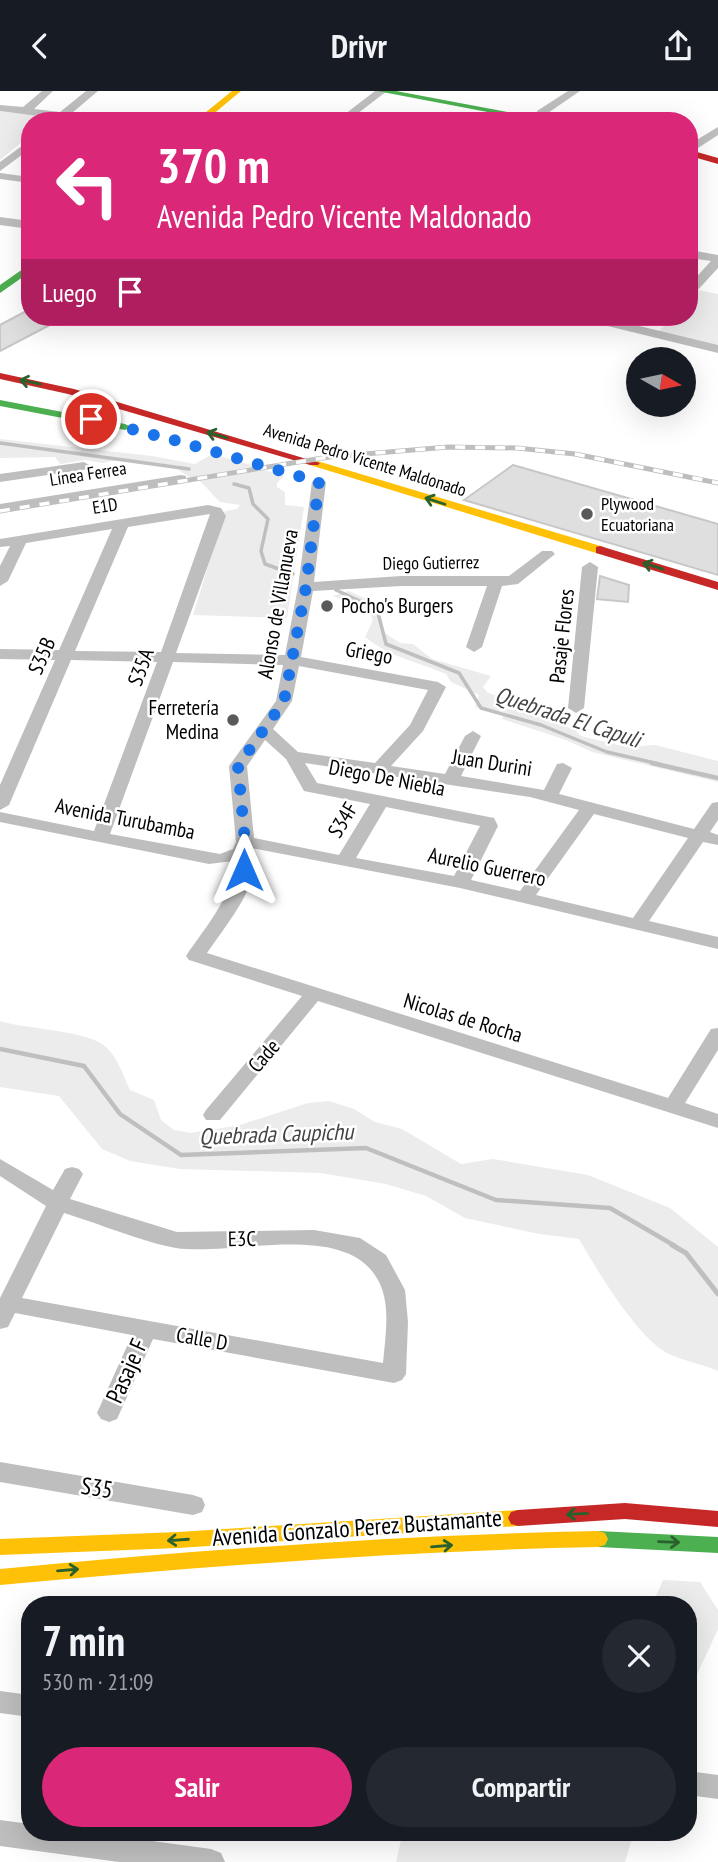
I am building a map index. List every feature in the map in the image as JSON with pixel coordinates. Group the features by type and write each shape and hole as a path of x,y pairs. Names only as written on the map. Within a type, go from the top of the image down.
{"main road":[{"path":"210,112 237,91"},
{"path":"229,112 255,91"},
{"path":"382,91 508,112"},
{"path":"409,91 514,112"},
{"path":"698,151 718,155"},
{"path":"698,153 718,162"},
{"path":"0,273 21,257"},
{"path":"0,290 21,274"},
{"name":"Avenida Pedro Vicente Maldonado","path":"0,376 92,398 718,586"},
{"path":"36,409 54,401 60,389"},
{"path":"73,415 67,410 70,405 78,400 92,398"},
{"path":"0,403 73,415 140,431"},
{"name":"Avenida Gonzalo Perez Bustamante","path":"0,1548 178,1540 625,1511 718,1519"},
{"name":"Avenida Gonzalo Perez Bustamante","path":"0,1577 150,1563 516,1540 601,1539 718,1545"}],"street":[{"path":"25,111 48,91"},
{"path":"67,112 93,91"},
{"path":"352,112 382,91"},
{"path":"551,112 575,91"},
{"path":"0,96 37,101"},
{"path":"0,108 30,112"},
{"path":"698,144 718,130"},
{"path":"0,168 21,150"},
{"path":"0,176 21,179"},
{"path":"0,221 21,224"},
{"path":"698,256 718,260 713,272 698,284"},
{"path":"622,326 718,349"},
{"path":"649,333 656,326"},
{"path":"0,478 84,466"},
{"name":"Línea Ferrea","path":"0,508 181,479"},
{"name":"Alonso de Villanueva","path":"196,956 236,894 244,870 238,766 284,701 306,587 320,483"},
{"name":"Línea Ferrea","path":"0,515 162,488"},
{"name":"E1D","path":"0,543 208,509 216,511"},
{"name":"S35A","path":"100,838 219,516 216,511"},
{"name":"S35B","path":"0,805 122,523"},
{"path":"0,581 21,539"},
{"name":"Diego Gutierrez","path":"306,587 401,581 513,581 546,554"},
{"name":"Pasaje Flores","path":"576,708 590,568"},
{"path":"474,647 496,582"},
{"name":"Griego","path":"0,654 293,660 438,687"},
{"path":"380,768 416,727 438,687"},
{"path":"264,730 293,756"},
{"path":"451,780 472,736"},
{"name":"Juan Durini","path":"293,756 550,796 718,840"},
{"name":"Diego De Niebla","path":"293,756 310,787 380,803 488,822 489,826 460,883"},
{"path":"550,796 563,768"},
{"name":"S34F","path":"344,862 380,803"},
{"path":"525,897 591,806"},
{"path":"638,924 718,807"},
{"name":"Avenida Turubamba","path":"0,817 209,859 223,859 242,847"},
{"name":"Aurelio Guerrero","path":"242,847 460,883 718,943"},
{"name":"Nicolas de Rocha","path":"196,956 718,1121"},
{"name":"Cade","path":"213,1115 313,995"},
{"path":"673,1106 718,1034"},
{"name":"E3C","path":"0,1166 57,1203 177,1240 314,1238 352,1244 378,1261 394,1290 397,1322 394,1374"},
{"path":"4,1312 72,1174"},
{"name":"Calle D","path":"4,1312 146,1329 394,1374"},
{"name":"Pasaje F","path":"109,1413 146,1329"},
{"name":"S35","path":"0,1472 193,1505"},
{"path":"0,1702 21,1705"},
{"path":"697,1784 718,1787"},
{"path":"0,1833 21,1836"},
{"path":"58,1841 211,1862"}],"shaded area":[{"path":"0,111 21,114 21,142 0,160"},
{"path":"698,290 718,294 718,346 658,332 664,326 698,326"},
{"path":"0,439 152,456 195,464 212,454 255,466 191,478 171,465 123,459 102,463 86,460 60,464 55,457 0,458"},
{"path":"261,469 284,476 277,483 277,487 285,492 285,505 304,507 287,618 193,615 225,511 237,509 240,505 220,502 199,480"},
{"path":"349,591 379,605 380,630 400,643 413,644 432,659 491,676 483,687 488,693 512,700 515,705 532,708 543,718 575,730 581,736 626,747 655,745 718,761 718,782 592,752 566,740 502,719 504,712 475,707 479,695 451,682 446,674 394,655 365,637 373,620 368,610 333,596"},
{"path":"0,1021 81,1036 102,1044 116,1059 130,1090 154,1100 161,1120 174,1130 191,1133 240,1125 308,1103 329,1101 354,1109 375,1122 402,1129 461,1164 493,1159 588,1175 670,1208 718,1247 718,1371 673,1356 655,1344 630,1318 579,1239 539,1234 465,1218 426,1196 386,1184 321,1173 180,1169 130,1161 102,1149 59,1096 0,1087"},
{"path":"663,1580 700,1582 718,1610 718,1629 697,1674 697,1596 656,1596"},
{"path":"401,1841 631,1841 625,1862 396,1862"}],"building":[{"path":"21,314 21,326 48,326 0,351 0,325"},
{"name":"Plywood Ecuatoriana","path":"513,465 718,524 718,575 464,500"},
{"path":"600,576 629,585 628,602 597,599"}],"waterway":[{"name":"Quebrada El Capuli","path":"0,443 189,469"},
{"name":"Quebrada El Capuli","path":"234,484 249,488 253,504 268,519 261,551 265,564 293,574"},
{"name":"Quebrada El Capuli","path":"336,590 377,609 386,644 459,673 481,708 541,725 607,752 659,764"},
{"name":"Quebrada El Capuli","path":"652,763 718,778"},
{"name":"Quebrada Caupichu","path":"0,1049 84,1066 120,1114 181,1155 366,1148 496,1200 610,1208 675,1246"},
{"name":"Quebrada Caupichu","path":"672,1245 686,1253 718,1294"}],"railway":[{"path":"0,511 329,457 448,447 517,448 575,454 718,483"}],"traffic: fast":[{"path":"381,91 500,112"},
{"path":"0,290 21,274"},
{"path":"0,403 125,427"},
{"path":"598,1539 718,1545"}],"traffic: slow":[{"path":"210,112 237,91"},
{"path":"314,463 600,550"},
{"path":"0,1547 178,1540 518,1518"},
{"path":"0,1577 298,1552 448,1543 598,1539"}],"traffic: jam":[{"path":"698,155 718,161"},
{"path":"0,376 70,391 314,463"},
{"path":"600,550 718,586"},
{"path":"518,1518 625,1511 718,1519"}],"place":[{"name":"Plywood Ecuatoriana","path":"587,514"},
{"name":"Pocho's Burgers","path":"327,606"},
{"name":"Ferretería Medina","path":"233,720"}],"route":[{"path":"91,419 319,482 306,587 284,701 238,766 245,842 240,852 244,870"}]}
